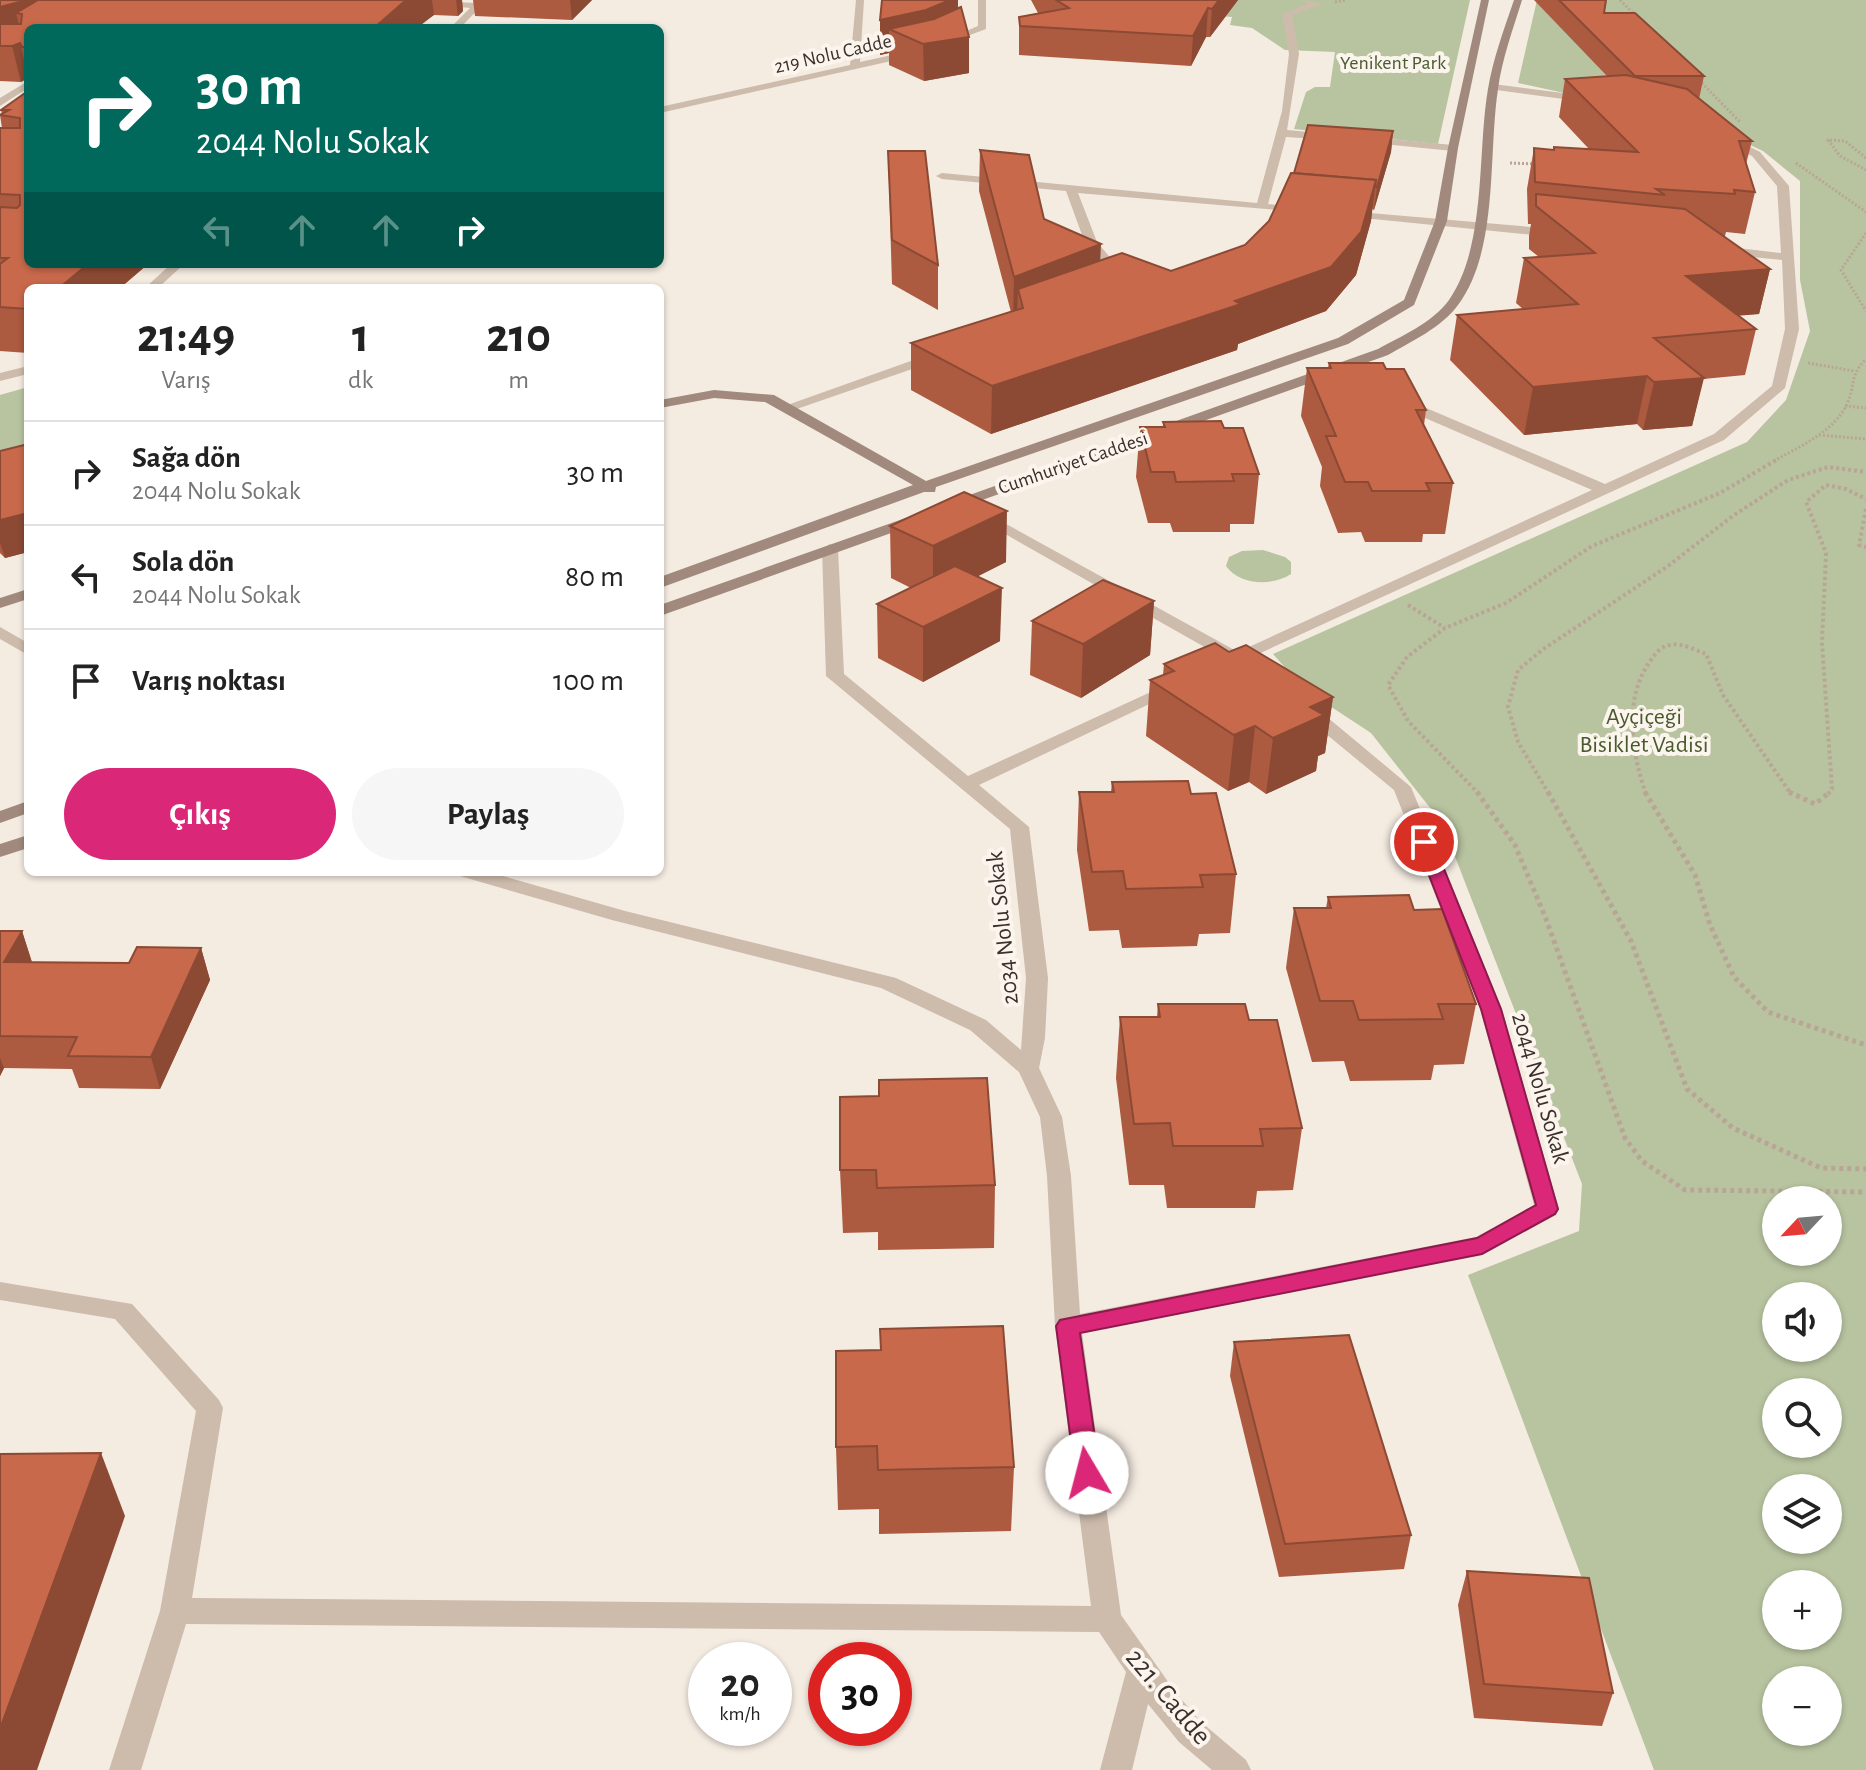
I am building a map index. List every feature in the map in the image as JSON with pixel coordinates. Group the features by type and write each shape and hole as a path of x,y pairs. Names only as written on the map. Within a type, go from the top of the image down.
{"street":[{"path":"855,68 860,0"},
{"name":"219 Nolu Cadde","path":"664,109 930,50 983,27 982,0"},
{"name":"Cumhuriyet Caddesi","path":"664,582 925,486 1343,341 1410,302 1441,221 1453,148 1485,0"},
{"name":"Cumhuriyet Caddesi","path":"664,610 830,549 1338,376 1418,332 1452,303 1470,272 1493,87 1518,0"},
{"path":"1262,207 1287,111 1294,54 1283,11 1318,4 1305,1"},
{"path":"420,3 481,3"},
{"path":"459,24 481,3"},
{"path":"1,102 24,87"},
{"path":"1493,87 1605,102"},
{"path":"1,102 24,103"},
{"path":"1208,672 1719,437 1778,388 1792,329 1783,186 1756,154 1709,130"},
{"path":"1280,133 1453,148"},
{"path":"942,176 1306,210"},
{"path":"1070,187 1091,243 1126,283 1121,289"},
{"path":"1336,213 1571,235"},
{"path":"1711,249 1789,257"},
{"path":"156,284 174,268"},
{"path":"786,408 949,352"},
{"path":"0,377 24,371"},
{"path":"664,403 705,393 741,393 769,398 1264,676"},
{"path":"1389,397 1606,490"},
{"name":"2034 Nolu Sokak","path":"830,549 835,676 1019,827 1039,982 1037,1035 1028,1068"},
{"path":"0,603 24,595"},
{"path":"0,632 24,647"},
{"path":"965,784 1180,685"},
{"name":"2044 Nolu Sokak","path":"1068,1326 1482,1245 1547,1209 1491,1009 1402,787 1288,694"},
{"path":"0,817 24,808"},
{"path":"0,851 24,842"},
{"path":"175,1611 1107,1619 1068,1326 1059,1176 1051,1117 1028,1068 978,1025 888,983 619,916 481,876"},
{"path":"0,1291 123,1311 210,1408 175,1611 125,1770"},
{"name":"221. Cadde","path":"1107,1619 1141,1672 1190,1732 1235,1770"},
{"path":"1116,1770 1141,1672"}],"path":[{"path":"1620,0 1642,22"},
{"path":"1698,78 1743,125"},
{"path":"1866,158 1853,144 1839,137 1828,140 1840,156 1866,170"},
{"path":"1791,159 1866,212"},
{"path":"1485,163 1536,164"},
{"path":"1866,233 1841,270 1866,311"},
{"path":"1785,358 1854,371"},
{"path":"1866,359 1854,371 1845,406 1837,420 1818,435 1720,493 1592,546 1506,603 1445,628 1407,657 1388,685 1408,721 1474,787 1515,845 1546,919 1625,1138 1642,1161 1685,1190 1866,1192"},
{"path":"1845,406 1866,408"},
{"path":"1818,435 1866,439"},
{"path":"1866,472 1828,467 1788,480 1734,515 1668,566 1542,650 1518,670 1508,707 1518,742 1631,941 1687,1089 1733,1128 1821,1168 1866,1169"},
{"path":"1866,499 1846,489 1826,485 1806,502 1826,553 1822,643 1832,789 1825,798 1815,804 1791,794 1723,695 1706,654 1695,648 1666,645 1658,651 1639,677 1632,716 1637,768 1648,801 1695,875 1710,925 1734,977 1768,1012 1866,1045"},
{"path":"1866,509 1859,545 1866,547"},
{"path":"1387,592 1445,628"}],"green space":[{"name":"Yenikent Park","path":"1105,0 1470,0 1438,144 1294,129 1306,92 1315,87 1330,87 1335,52 1285,50 1252,28 1230,25 1232,17 1109,7"},
{"name":"Ayçiçeği Bisiklet Vadisi","path":"1537,0 1866,0 1866,1770 1654,1770 1468,1275 1579,1231 1582,1184 1442,823 1371,733 1304,689 1273,654 1747,442 1786,400 1810,331 1800,280 1800,181 1763,151 1703,123 1518,83"},
{"path":"24,388 24,447 0,453 0,395"},
{"path":"1263,550 1291,562 1291,574 1275,581 1257,582 1232,573 1226,566 1229,557 1242,551"}],"building":[{"path":"0,0 27,0 0,7"},
{"path":"38,0 406,0 379,24 24,24 24,47 20,43 0,46 0,24 21,24 22,14 16,13"},
{"path":"882,0 950,0 926,10 880,20"},
{"path":"1056,0 1219,0 1212,9 1208,8 1193,36 1020,26 1019,17 1069,8"},
{"path":"1559,0 1606,0 1604,13 1635,13 1704,76 1635,76"},
{"path":"961,7 969,37 923,44 889,29 934,19"},
{"path":"1626,75 1687,89 1752,141 1739,141 1755,192 1734,190 1735,194 1656,189 1665,195 1535,182 1534,148 1638,152 1565,79"},
{"path":"24,94 24,268 83,268 64,284 24,284 24,309 0,307 0,264 8,258 0,258 0,207 17,208 20,205 20,195 0,194 0,128 20,128 20,118 0,115 9,110 1,110"},
{"path":"1308,125 1393,131 1377,187 1376,180 1294,173"},
{"path":"980,150 1029,155 1044,219 1101,244 1014,277"},
{"path":"888,151 925,151 938,265 892,240"},
{"path":"1291,173 1376,180 1361,232 1331,267 1235,301 1241,304 992,386 911,343 1023,308 1018,289 1122,253 1171,271 1245,245 1269,221"},
{"path":"1536,194 1685,209 1770,269 1686,276 1756,329 1654,338 1704,378 1654,382 1647,376 1533,387 1457,315 1578,304 1524,258 1595,253 1536,206"},
{"path":"1329,363 1383,363 1386,369 1404,369 1426,410 1416,410 1453,483 1426,483 1430,491 1372,491 1368,482 1345,482 1326,436 1336,436 1307,368 1331,368"},
{"path":"1221,421 1224,428 1243,428 1259,474 1232,474 1234,481 1176,482 1174,472 1151,472 1140,427 1165,427 1163,422"},
{"path":"24,445 24,514 0,520 0,451"},
{"path":"964,492 1007,511 933,546 890,526"},
{"path":"955,566 1002,588 923,627 877,604"},
{"path":"1103,580 1154,601 1083,644 1032,621"},
{"path":"1215,643 1229,652 1246,645 1333,697 1310,707 1324,715 1273,738 1255,726 1234,735 1150,680 1174,671 1164,664"},
{"path":"1188,781 1191,794 1216,793 1236,874 1200,875 1203,887 1126,889 1123,871 1092,872 1079,792 1114,792 1112,782"},
{"path":"1409,895 1414,910 1442,909 1476,1004 1438,1004 1443,1019 1359,1020 1353,1001 1320,1001 1294,908 1331,908 1328,897"},
{"path":"0,931 22,931 4,962 129,963 137,947 201,948 151,1057 68,1056 77,1037 0,1036"},
{"path":"1158,1004 1245,1004 1249,1020 1277,1020 1302,1128 1260,1129 1263,1146 1173,1146 1170,1123 1134,1124 1120,1017 1160,1017"},
{"path":"987,1078 995,1185 877,1188 876,1170 840,1170 840,1097 879,1096 879,1080"},
{"path":"1003,1326 1014,1467 878,1470 877,1446 836,1447 836,1351 881,1350 880,1329"},
{"path":"1349,1335 1411,1535 1285,1544 1234,1342"},
{"path":"101,1453 0,1729 0,1454"},
{"path":"1467,1571 1589,1578 1613,1693 1484,1684"}],"route":[{"path":"1087,1473 1068,1326 1482,1245 1547,1209 1491,1009 1424,842"}]}
